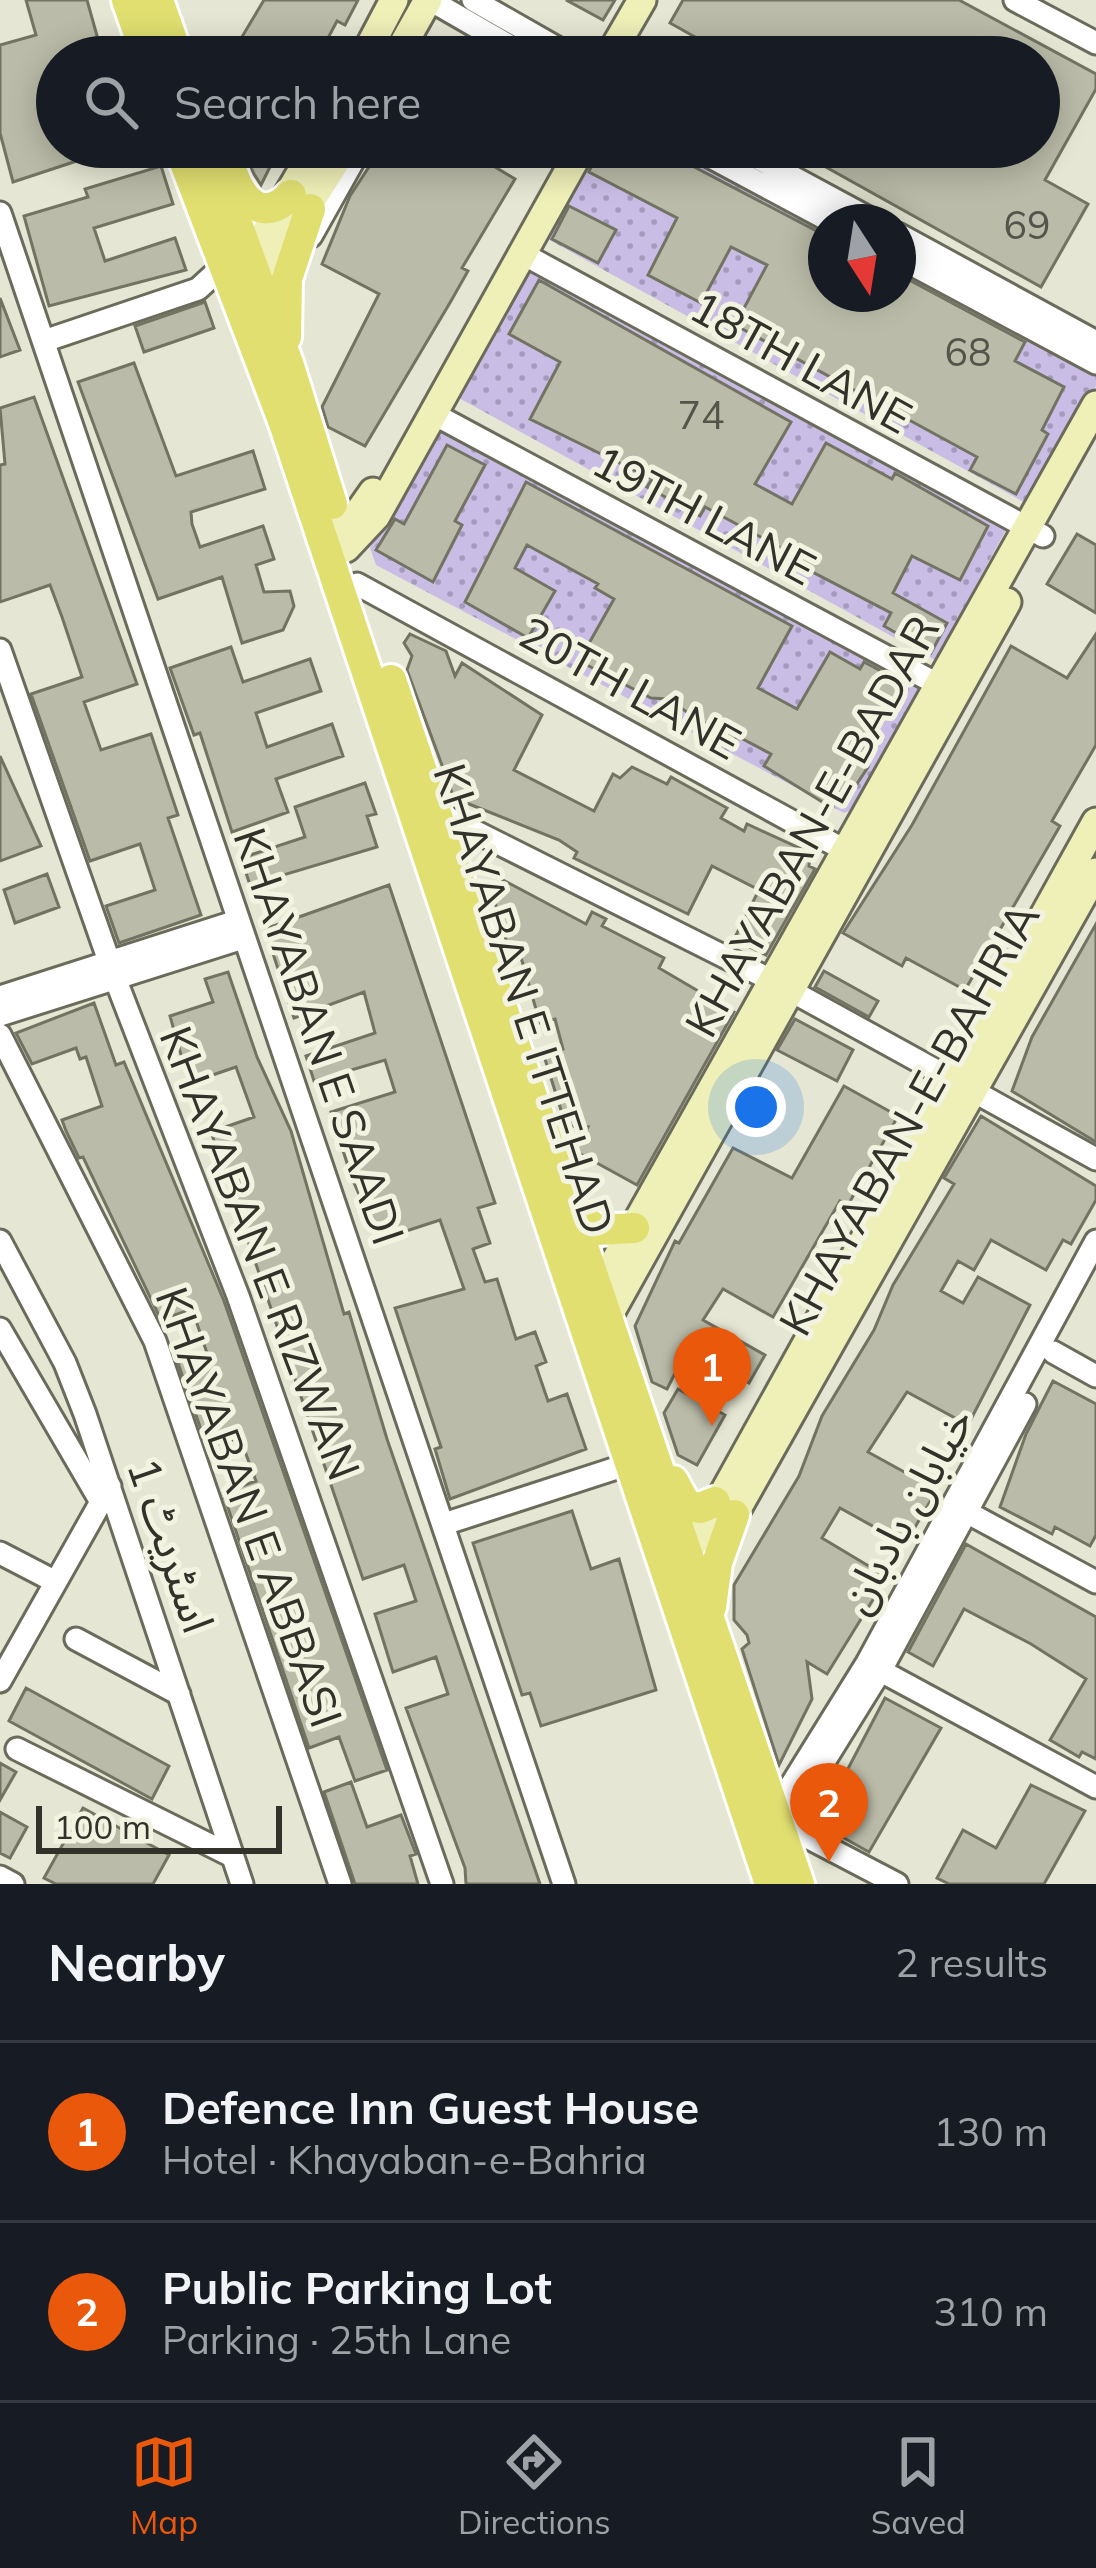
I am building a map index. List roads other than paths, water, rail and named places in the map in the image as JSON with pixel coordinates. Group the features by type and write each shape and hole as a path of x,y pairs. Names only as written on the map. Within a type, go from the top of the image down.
{"main road":[{"path":"127,0 140,36"},
{"path":"158,0 171,36"},
{"path":"375,36 394,0"},
{"path":"621,36 642,0"},
{"path":"643,36 663,0"},
{"path":"411,36 435,1"},
{"name":"KHAYABAN E ITTEHAD","path":"190,168 250,277 283,311 289,365 357,584 691,1549 715,1636 799,1884"},
{"name":"KHAYABAN E ITTEHAD","path":"216,168 250,277 284,423 632,1463 691,1549 770,1884"},
{"path":"232,168 242,198 254,208 290,204 325,168"},
{"path":"250,277 306,168"},
{"path":"342,537 371,496 549,168"},
{"path":"342,537 371,524 571,168"},
{"name":"KHAYABAN-E-BADAR","path":"605,1301 1034,533 1096,405"},
{"name":"KHAYABAN-E-BADAR","path":"856,856 940,685 1096,440"},
{"name":"KHAYABAN-E-BAHRIA","path":"964,1086 1096,822"},
{"name":"KHAYABAN-E-BAHRIA","path":"691,1549 1096,872"},
{"name":"KHAYABAN-E-BADAR","path":"605,1301 634,1228 783,986"},
{"path":"574,1212 597,1230 634,1228"},
{"path":"691,1549 711,1587 715,1636"}],"street":[{"path":"361,36 380,0"},
{"path":"472,0 536,36"},
{"path":"1015,0 1096,44"},
{"path":"420,36 435,1 494,36"},
{"path":"290,204 298,168"},
{"path":"44,341 198,289 250,277 343,168"},
{"path":"731,168 808,209"},
{"path":"776,168 843,204"},
{"name":"KHAYABAN E SAADI","path":"0,213 564,1884"},
{"path":"916,244 1096,342"},
{"name":"18TH LANE","path":"524,254 1034,533"},
{"path":"916,267 1096,363"},
{"name":"19TH LANE","path":"432,413 940,685"},
{"name":"20TH LANE","path":"357,584 856,856"},
{"name":"KHAYABAN E RIZWAN","path":"0,650 112,969 238,1296 442,1884"},
{"path":"438,813 783,986 1096,1159"},
{"path":"0,997 240,929"},
{"path":"0,1015 112,969"},
{"name":"KHAYABAN E ABBASI","path":"0,1035 148,1324 340,1884"},
{"name":"اسٹریٹ 1","path":"0,1240 65,1363 242,1884"},
{"name":"خیابان بادبان","path":"961,1509 1096,1241"},
{"name":"خیابان بادبان","path":"781,1823 1096,1272"},
{"path":"0,1329 106,1494 53,1581 9,1640 0,1681"},
{"path":"1052,1352 1096,1376"},
{"path":"444,1524 632,1463"},
{"path":"961,1509 1096,1582"},
{"path":"0,1553 53,1581"},
{"path":"76,1640 179,1694"},
{"path":"874,1667 1096,1787"},
{"path":"16,1749 232,1856"},
{"path":"781,1823 897,1884"},
{"path":"0,1877 13,1884"}],"place":[{"name":"Defence Inn Guest House","path":"712,1426"},
{"name":"Public Parking Lot","path":"829,1862"}]}
